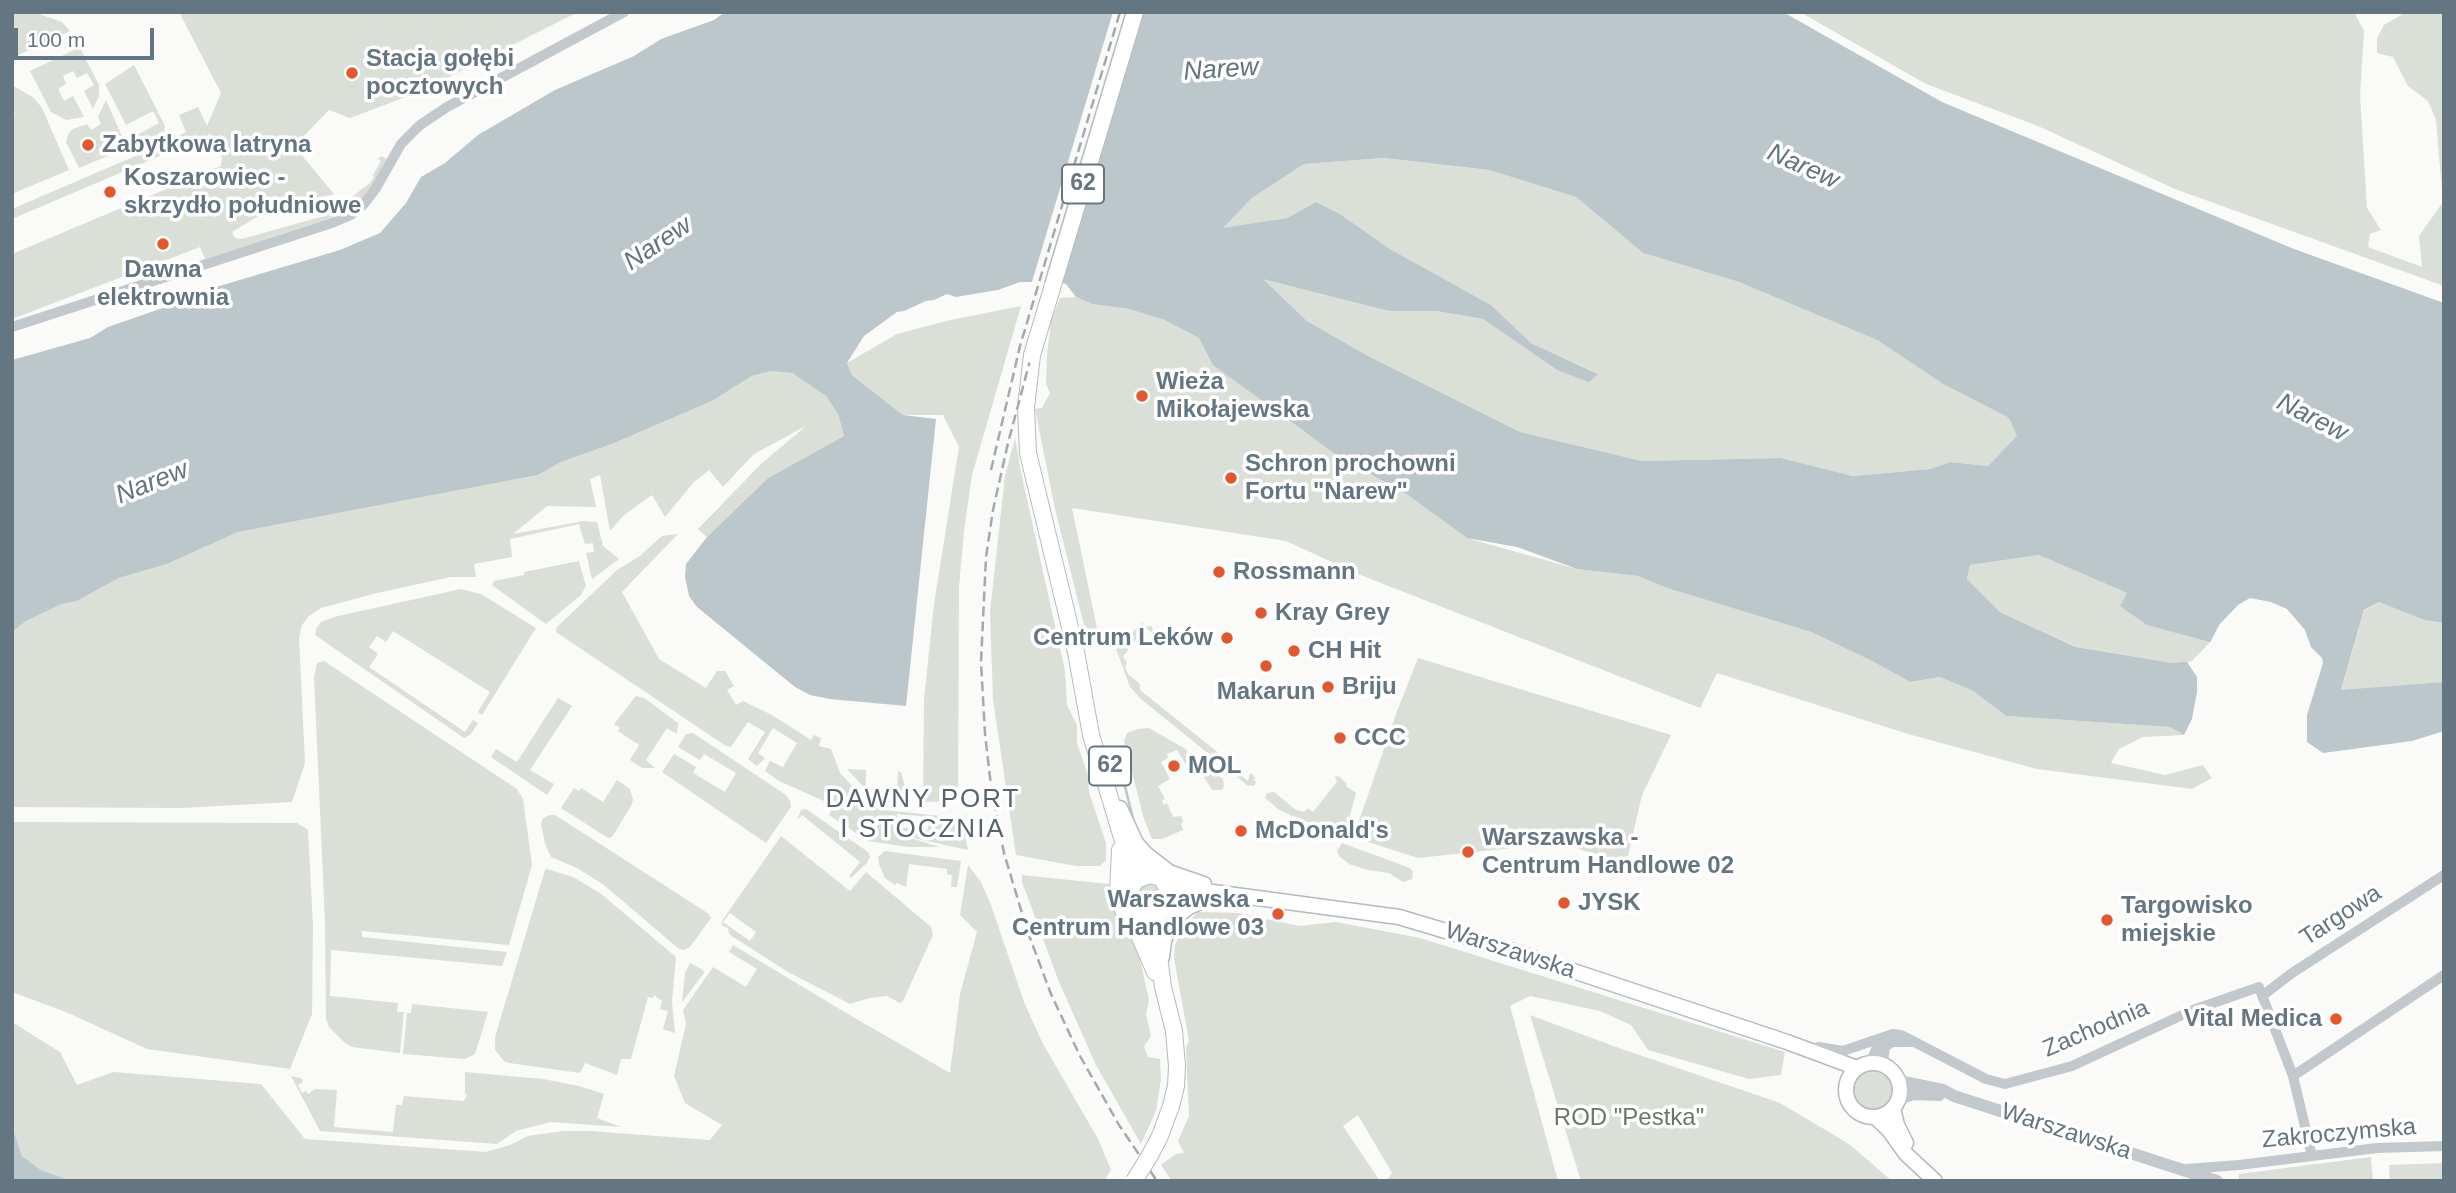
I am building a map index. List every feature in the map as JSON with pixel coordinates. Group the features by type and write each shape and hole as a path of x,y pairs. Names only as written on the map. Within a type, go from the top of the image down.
{"main road":[{"name":"62","path":"1135,12 1036,339 1029,372 1025,414 1032,475 1076,653 1091,735 1132,871 1133,883 1129,889 1129,900 1134,910 1160,904"},
{"name":"62","path":"1076,653 1089,687 1120,808 1137,858 1143,869 1160,878 1160,976"},
{"path":"1120,808 1136,843 1157,864 1169,872 1225,892"},
{"name":"62","path":"1119,830 1121,868 1118,892 1121,905 1160,976 1174,1031 1176,1086 1164,1127 1134,1181"},
{"path":"1133,883 1140,877 1150,875"},
{"path":"1160,976 1164,941 1168,929 1177,917 1189,907 1225,892"},
{"name":"Warszawska","path":"1160,904 1225,892 1399,917 1516,952 1863,1065"},
{"name":"Warszawska","path":"1787,1042 1836,1072 1846,1083"},
{"path":"1896,1103 1882,1116 1861,1115 1850,1106 1846,1083 1863,1065 1886,1066 1899,1081 1897,1125 1915,1160"},
{"path":"1875,1117 1882,1122 1906,1154 1935,1181"}],"street":[{"path":"12,327 351,215 364,204 401,144 420,125 447,107 624,12"},
{"name":"Targowa","path":"2259,988 2292,973 2444,875"},
{"path":"2293,1076 2444,975"},
{"path":"2259,988 2293,1076 2312,1156"},
{"name":"Zachodnia","path":"1787,1042 1843,1051 1893,1034 1901,1035 1986,1079 2005,1084 2072,1066 2193,1010 2259,988"},
{"path":"1863,1065 1881,1038"},
{"path":"1886,1066 1883,1060 1885,1047 1892,1042 1912,1042"},
{"name":"Warszawska","path":"1899,1081 1929,1086 2219,1181"},
{"name":"Warszawska","path":"1896,1103 1913,1094 1954,1096"},
{"name":"Zakroczymska","path":"2182,1170 2377,1148 2444,1146"},
{"name":"Zakroczymska","path":"2219,1181 2226,1170 2239,1165"}],"green space":[{"path":"12,12 33,12 62,22 70,31 12,58"},
{"path":"179,12 578,12 419,92 350,118 329,110 294,146 334,194 267,211 232,232 235,238 242,239 342,211 346,208 345,202 370,183 381,161 378,159 381,156 387,159 372,187 361,201 345,213 205,259 200,247 12,319 12,254 221,166 222,158 209,132 209,135 12,219 12,209 186,132 179,115 198,107 207,126 221,93"},
{"path":"1800,12 2354,12 2364,31 2360,95 2367,208 2381,230 2370,234 2368,247 2422,267 2419,236 2443,202 2436,120 2428,101 2408,86 2393,57 2377,53 2377,38 2384,25 2406,12 2444,12 2444,286 2175,189 2038,126 1926,84"},
{"path":"78,48 99,85 99,96 93,109 84,91 94,85 87,73 77,78 73,71 63,76 66,84 58,89 64,101 73,96 84,117 66,120 51,112 30,71"},
{"path":"134,65 165,126 164,132 138,143 137,135 159,123 153,111 126,125 105,84"},
{"path":"12,85 34,98 42,108 69,170 12,194 12,116 15,114 12,108"},
{"path":"106,100 127,148 79,168 66,142 68,134 87,124 91,130 101,124 98,117"},
{"path":"1384,158 1489,170 1576,197 1643,253 1739,282 1877,340 1943,384 2009,418 2018,436 1988,466 1950,462 1930,469 1853,476 1781,458 1642,461 1520,432 1368,356 1307,321 1262,278 1389,311 1436,311 1483,319 1557,370 1597,373 1531,343 1491,305 1390,249 1340,214 1316,202 1287,218 1222,229 1252,198 1304,164"},
{"path":"1076,297 1092,304 1129,309 1166,320 1199,338 1214,365 1306,433 1369,474 1405,493 1467,538 1577,569 1638,576 1667,588 1811,632 1910,682 1940,677 1973,691 2006,716 2171,727 2184,735 2143,737 2119,749 2111,763 2165,775 2203,765 2212,778 2192,789 2037,769 1908,734 1717,673 1700,708 1358,574 1286,541 1072,508 1100,643 1088,641 1055,509 1035,409 1042,408 1050,393 1046,384 1051,322 1060,298"},
{"path":"1021,306 972,475 964,531 959,587 958,801 923,802 924,699 934,604 959,447 943,415 903,415 852,375 847,363 897,334"},
{"path":"771,371 792,373 826,396 838,414 844,436 768,478 707,537 698,529 761,464 806,426 754,454 723,487 709,470 694,482 665,517 652,495 624,515 610,531 600,475 590,479 596,507 547,506 513,534 584,521 597,522 603,546 619,559 592,579 586,553 594,552 593,543 585,544 579,524 510,539 512,557 474,564 476,577 451,577 377,593 321,608 308,617 302,625 299,638 305,763 292,802 181,808 12,807 12,632 26,621 62,604 77,601 119,578 167,564 238,532 538,475 561,462 612,444 712,401 752,376"},
{"path":"1015,438 1065,671 1067,705 1077,725 1077,743 1088,775 1089,792 1106,843 1106,860 1100,866 1076,866 1016,855 993,700 990,612 1005,476"},
{"path":"678,534 622,592 659,659 706,688 717,671 725,671 734,686 727,690 736,705 743,701 772,715 811,740 814,735 821,738 819,746 831,749 840,773 866,801 884,810 961,818 968,850 904,836 940,847 908,847 868,841 829,815 833,805 779,781 765,771 770,761 783,767 797,743 773,728 758,753 765,758 757,766 748,759 765,732 748,722 731,747 726,746 556,632 556,628 617,570 640,556 662,536","holes":["897,814 929,817 928,830 896,827"]},
{"path":"2039,555 2127,593 2147,625 2211,641 2192,661 2172,663 2077,647 2000,612 1967,579 1970,565"},
{"path":"579,561 586,586 581,595 546,624 492,585 494,581 524,575 524,572"},
{"path":"461,589 481,594 536,628 482,715 478,712 490,692 393,631 386,642 377,636 369,647 378,654 369,667 465,732 473,720 478,723 470,735 464,738 315,635 321,622 334,617"},
{"path":"2379,602 2424,620 2444,623 2444,682 2341,691 2364,611"},
{"path":"1142,623 1149,627 1151,625 1153,630 1151,632 1145,627 1123,657 1127,662 1125,667 1128,674 1140,684 1140,690 1235,766 1236,772 1248,781 1250,773 1256,778 1253,779 1256,782 1254,786 1247,785 1141,699 1130,687 1116,649"},
{"path":"1418,658 1671,735 1642,795 1624,863 1559,843 1418,858 1362,840 1357,829 1359,821"},
{"path":"324,661 517,789 523,799 532,865 509,945 362,931 362,937 507,952 502,966 331,950 330,996 398,1003 397,1012 404,1012 400,1053 352,1047 329,1027 326,1019 325,922 314,677 317,663"},
{"path":"636,696 644,698 678,723 677,734 667,728 646,760 655,768 642,768 630,760 639,745 618,731 620,728 614,724"},
{"path":"558,698 572,706 530,770 554,784 547,795 491,757 496,749 517,762"},
{"path":"1149,728 1187,750 1189,770 1177,750 1167,754 1168,758 1161,762 1170,779 1158,786 1165,799 1162,800 1164,805 1167,803 1173,817 1181,816 1183,821 1183,830 1162,839 1152,839 1144,819 1124,741 1127,733"},
{"path":"693,733 786,795 790,801 791,807 766,843 662,772 674,754 696,767 693,773 725,792 736,773 704,754 700,760 678,747 686,734"},
{"path":"1196,758 1223,779 1222,790 1212,790 1195,762"},
{"path":"847,769 866,770 866,787 875,792 897,795 898,771 901,772 909,803 886,802 871,795"},
{"path":"1335,776 1340,777 1346,786 1356,793 1343,831 1333,832 1290,815 1265,798 1267,793 1274,792 1296,810 1304,812 1308,808 1313,812 1337,782"},
{"path":"617,780 630,789 633,800 612,837 608,838 561,808 574,788 579,791 581,788 603,802"},
{"path":"806,809 868,852 870,857 867,863 851,878 849,876 860,862 802,815 797,820 801,810"},
{"path":"555,815 709,914 711,918 690,947 679,949 604,885 577,868 551,857 541,824 543,818"},
{"path":"12,822 297,823 308,830 313,926 312,1014 290,1069 147,1049 66,1012 12,992"},
{"path":"781,836 850,891 866,872 931,927 933,935 903,1001 900,1003 887,996 850,1004 788,972 730,935 722,921","holes":["730,913 756,932 750,941 723,922"]},
{"path":"1342,843 1410,868 1413,871 1412,879 1403,882 1389,873 1349,864 1337,851"},
{"path":"885,851 961,861 957,887 951,887 952,875 947,874 947,869 909,864 906,887 897,883 895,885 885,878 879,864 878,857"},
{"path":"968,865 981,882 991,905 1024,1002 1042,1042 1098,1139 1111,1170 1104,1181 71,1181 41,1170 22,1156 12,1126 12,1022 60,1052 77,1085 113,1072 261,1084 305,1139 486,1152 528,1136 563,1131 710,1140 722,1125 685,1103 674,1076 686,1024 683,1010 713,967 746,987 757,969 729,952 733,945 950,1073 960,994 977,932 960,915"},
{"path":"547,869 573,877 600,893 676,957 672,1002 675,1033 663,1029 668,1011 660,1009 662,1001 654,995 653,998 648,997 631,1059 621,1059 617,1075 585,1063 580,1073 509,1063 495,1050 495,1037"},
{"path":"1022,875 1109,884 1136,941 1149,1000 1146,1014 1151,1036 1144,1046 1148,1057 1160,1059 1161,1079 1156,1111 1141,1144 1096,1065 1059,982 1022,882"},
{"path":"1155,882 1163,890 1160,905 1146,910 1135,897 1140,885"},
{"path":"1198,912 1238,913 1299,926 1336,922 1420,938 1785,1052 1781,1075 1749,1079 1648,1050 1631,1025 1600,1011 1530,996 1510,1006 1558,1181 1386,1181 1392,1173 1358,1115 1343,1126 1380,1181 1172,1181 1161,1165 1176,1154 1184,1153 1178,1141 1189,1116 1186,1047 1189,1041 1174,958 1175,946 1182,928"},
{"path":"690,963 704,973 682,1002 685,973"},
{"path":"412,1004 488,1012 475,1054 465,1059 403,1054 407,1013 411,1013"},
{"name":"ROD \"Pestka\"","path":"1530,1015 1780,1103 1849,1144 1892,1181 1581,1181"},
{"path":"1873,1069 1888,1075 1894,1090 1888,1105 1873,1111 1858,1105 1852,1090 1858,1075"},
{"path":"465,1072 543,1079 604,1094 597,1118 621,1127 551,1122 516,1131 497,1144 320,1131 291,1076 301,1078 303,1082 298,1085 302,1093 306,1091 308,1094 315,1089 337,1090 334,1127 393,1132 396,1105 402,1105 404,1096 464,1101 467,1095"},
{"path":"2371,1157 2373,1181 2239,1179 2239,1174"},
{"path":"2444,1163 2444,1181 2390,1181 2389,1165"}],"water":[{"name":"Narew","path":"725,12 1783,12 1942,102 2294,249 2444,303 2444,623 2424,620 2379,602 2364,610 2341,690 2444,682 2444,731 2412,741 2323,753 2307,742 2307,715 2323,663 2322,658 2311,647 2305,630 2287,609 2271,602 2250,598 2238,605 2219,625 2211,641 2192,661 2187,662 2197,677 2197,692 2192,719 2184,735 2170,727 2006,716 1973,691 1940,677 1910,682 1811,632 1667,588 1638,576 1577,569 1517,547 1467,538 1405,493 1342,459 1213,365 1199,338 1165,320 1129,309 1092,304 1076,297 1066,284 1059,282 1020,282 998,290 956,297 947,294 897,312 864,336 847,363 852,375 903,415 936,419 906,706 810,695 795,687 697,607 689,596 685,577 686,564 707,537 768,478 844,436 838,414 826,396 792,373 771,371 752,376 712,401 612,444 561,462 538,475 238,532 167,564 119,578 77,601 62,604 26,621 12,632 12,360 90,338 108,327 213,288 340,250 380,233 406,203 421,177 445,163 478,135 555,90 634,56 661,39 714,20","holes":["1384,158 1489,170 1576,197 1643,253 1739,282 1877,340 1943,384 2009,418 2017,436 1988,466 1950,462 1930,469 1853,476 1781,458 1642,461 1520,432 1368,356 1307,321 1263,279 1389,311 1436,311 1483,319 1557,370 1589,382 1598,374 1531,343 1491,305 1390,249 1340,214 1316,202 1287,218 1223,228 1252,198 1304,164","2039,555 2127,593 2120,606 2147,625 2210,642 2192,661 2172,663 2076,647 2000,612 1967,579 1970,565"]},
{"path":"12,1126 22,1156 41,1170 71,1181 12,1181"}],"pier":[{"path":"1113,12 1125,12 1043,285 1031,285"}],"waterway":[{"path":"1117,755 1135,826"}],"railway":[{"path":"991,470 1020,346 1120,12"},
{"path":"1135,12 1032,353 1008,443 986,557 981,662 991,786 1004,853 1027,930 1051,994 1080,1056 1119,1125 1157,1181"}],"place":[{"name":"Stacja gołębi pocztowych","path":"352,73"},
{"name":"Zabytkowa latryna","path":"88,145"},
{"name":"Koszarowiec - skrzydło południowe","path":"110,192"},
{"name":"Dawna elektrownia","path":"163,244"},
{"name":"Wieża Mikołajewska","path":"1142,396"},
{"name":"Schron prochowni Fortu \"Narew\"","path":"1231,478"},
{"name":"Rossmann","path":"1219,572"},
{"name":"Kray Grey","path":"1261,613"},
{"name":"Centrum Leków","path":"1227,638"},
{"name":"CH Hit","path":"1294,651"},
{"name":"Makarun","path":"1266,666"},
{"name":"Briju","path":"1328,687"},
{"name":"CCC","path":"1340,738"},
{"name":"MOL","path":"1174,766"},
{"name":"McDonald's","path":"1241,831"},
{"name":"Warszawska - Centrum Handlowe 02","path":"1468,852"},
{"name":"JYSK","path":"1564,903"},
{"name":"Warszawska - Centrum Handlowe 03","path":"1278,914"},
{"name":"Targowisko miejskie","path":"2107,920"},
{"name":"Vital Medica","path":"2336,1019"}],"district":[{"name":"DAWNY PORT I STOCZNIA","path":"923,815"}]}
